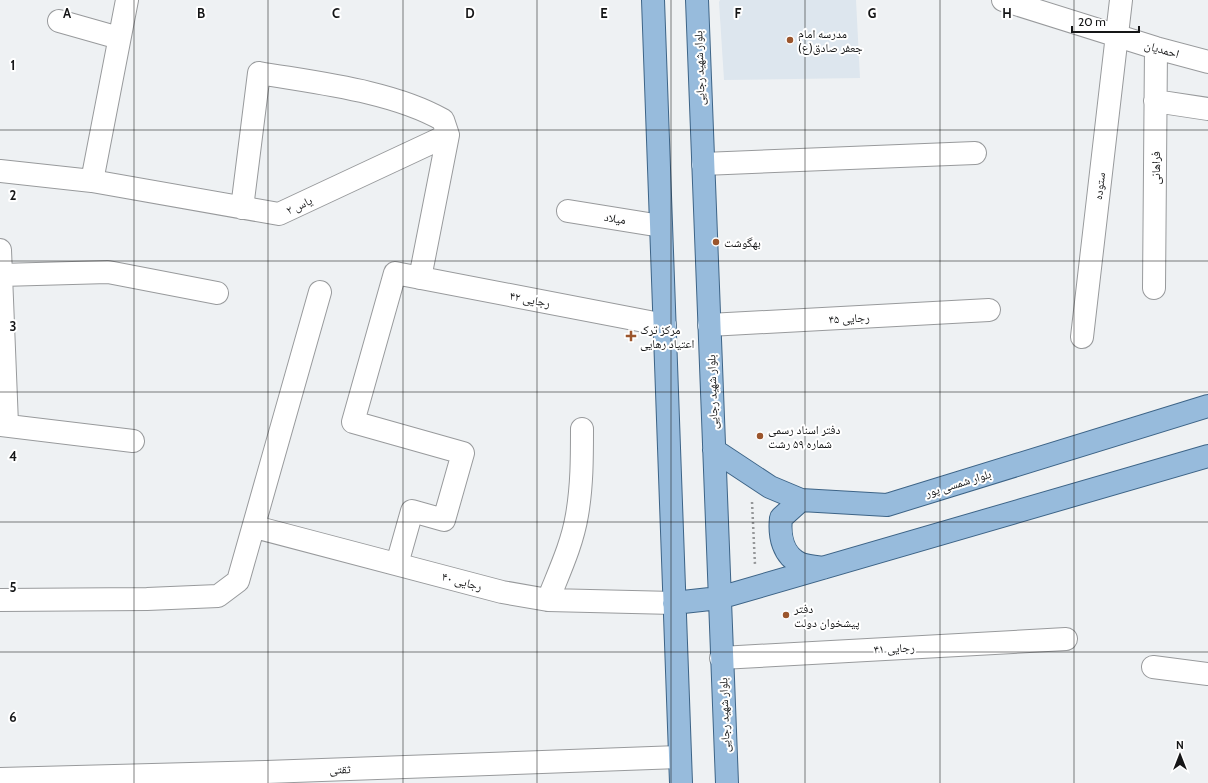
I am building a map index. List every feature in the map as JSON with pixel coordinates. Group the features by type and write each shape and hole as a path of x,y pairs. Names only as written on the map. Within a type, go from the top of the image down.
{"main road":[{"path":"653,0 681,783"},
{"name":"بلوار شهید رجایی","path":"697,0 727,783"},
{"name":"بلوار شمسی پور","path":"714,450 770,487 802,500 886,505 1208,406"},
{"path":"674,603 719,598 1208,456"},
{"path":"802,500 781,518 779,533 786,552 801,564 823,568"}],"street":[{"path":"92,181 127,0"},
{"name":"احمدیان","path":"1003,0 1156,48 1208,62"},
{"name":"ستوده","path":"1082,337 1122,0"},
{"path":"59,21 119,38"},
{"name":"فراهانی","path":"1154,288 1156,48"},
{"path":"242,208 259,73 394,99 426,110 443,120 448,135 420,278"},
{"path":"1155,101 1208,109"},
{"name":"یاس ۲","path":"0,171 92,181 279,214 448,135"},
{"path":"703,164 975,153"},
{"name":"میلاد","path":"568,211 661,226"},
{"path":"0,250 3,425 133,441"},
{"path":"1,276 108,272 217,293"},
{"name":"رجایی ۴۲","path":"397,564 412,511 444,520 463,453 353,422 395,273 665,325"},
{"path":"0,600 147,599 218,596 238,581 255,527 320,292"},
{"name":"رجایی ۴۵","path":"709,325 988,310"},
{"path":"548,600 565,559 577,517 582,473 582,429"},
{"name":"رجایی ۴۰","path":"255,527 502,592 548,600 674,603"},
{"name":"رجایی ۴۱","path":"722,658 1066,639"},
{"path":"1153,667 1208,674"},
{"name":"ثقتی","path":"0,779 679,757"}],"path":[{"path":"751,475 756,587"}],"shaded area":[{"name":"مدرسه امام جعفر صادق(ع)","path":"720,0 856,0 860,78 724,80"}],"place":[{"name":"مدرسه امام جعفر صادق(ع)","path":"790,40"},
{"name":"بهگوشت","path":"716,242"},
{"name":"مرکز ترک اعتیاد رهایی","path":"631,336"},
{"name":"دفتر اسناد رسمی شماره ۵۹ رشت","path":"760,436"},
{"name":"دفتر پیشخوان دولت","path":"786,615"}]}
